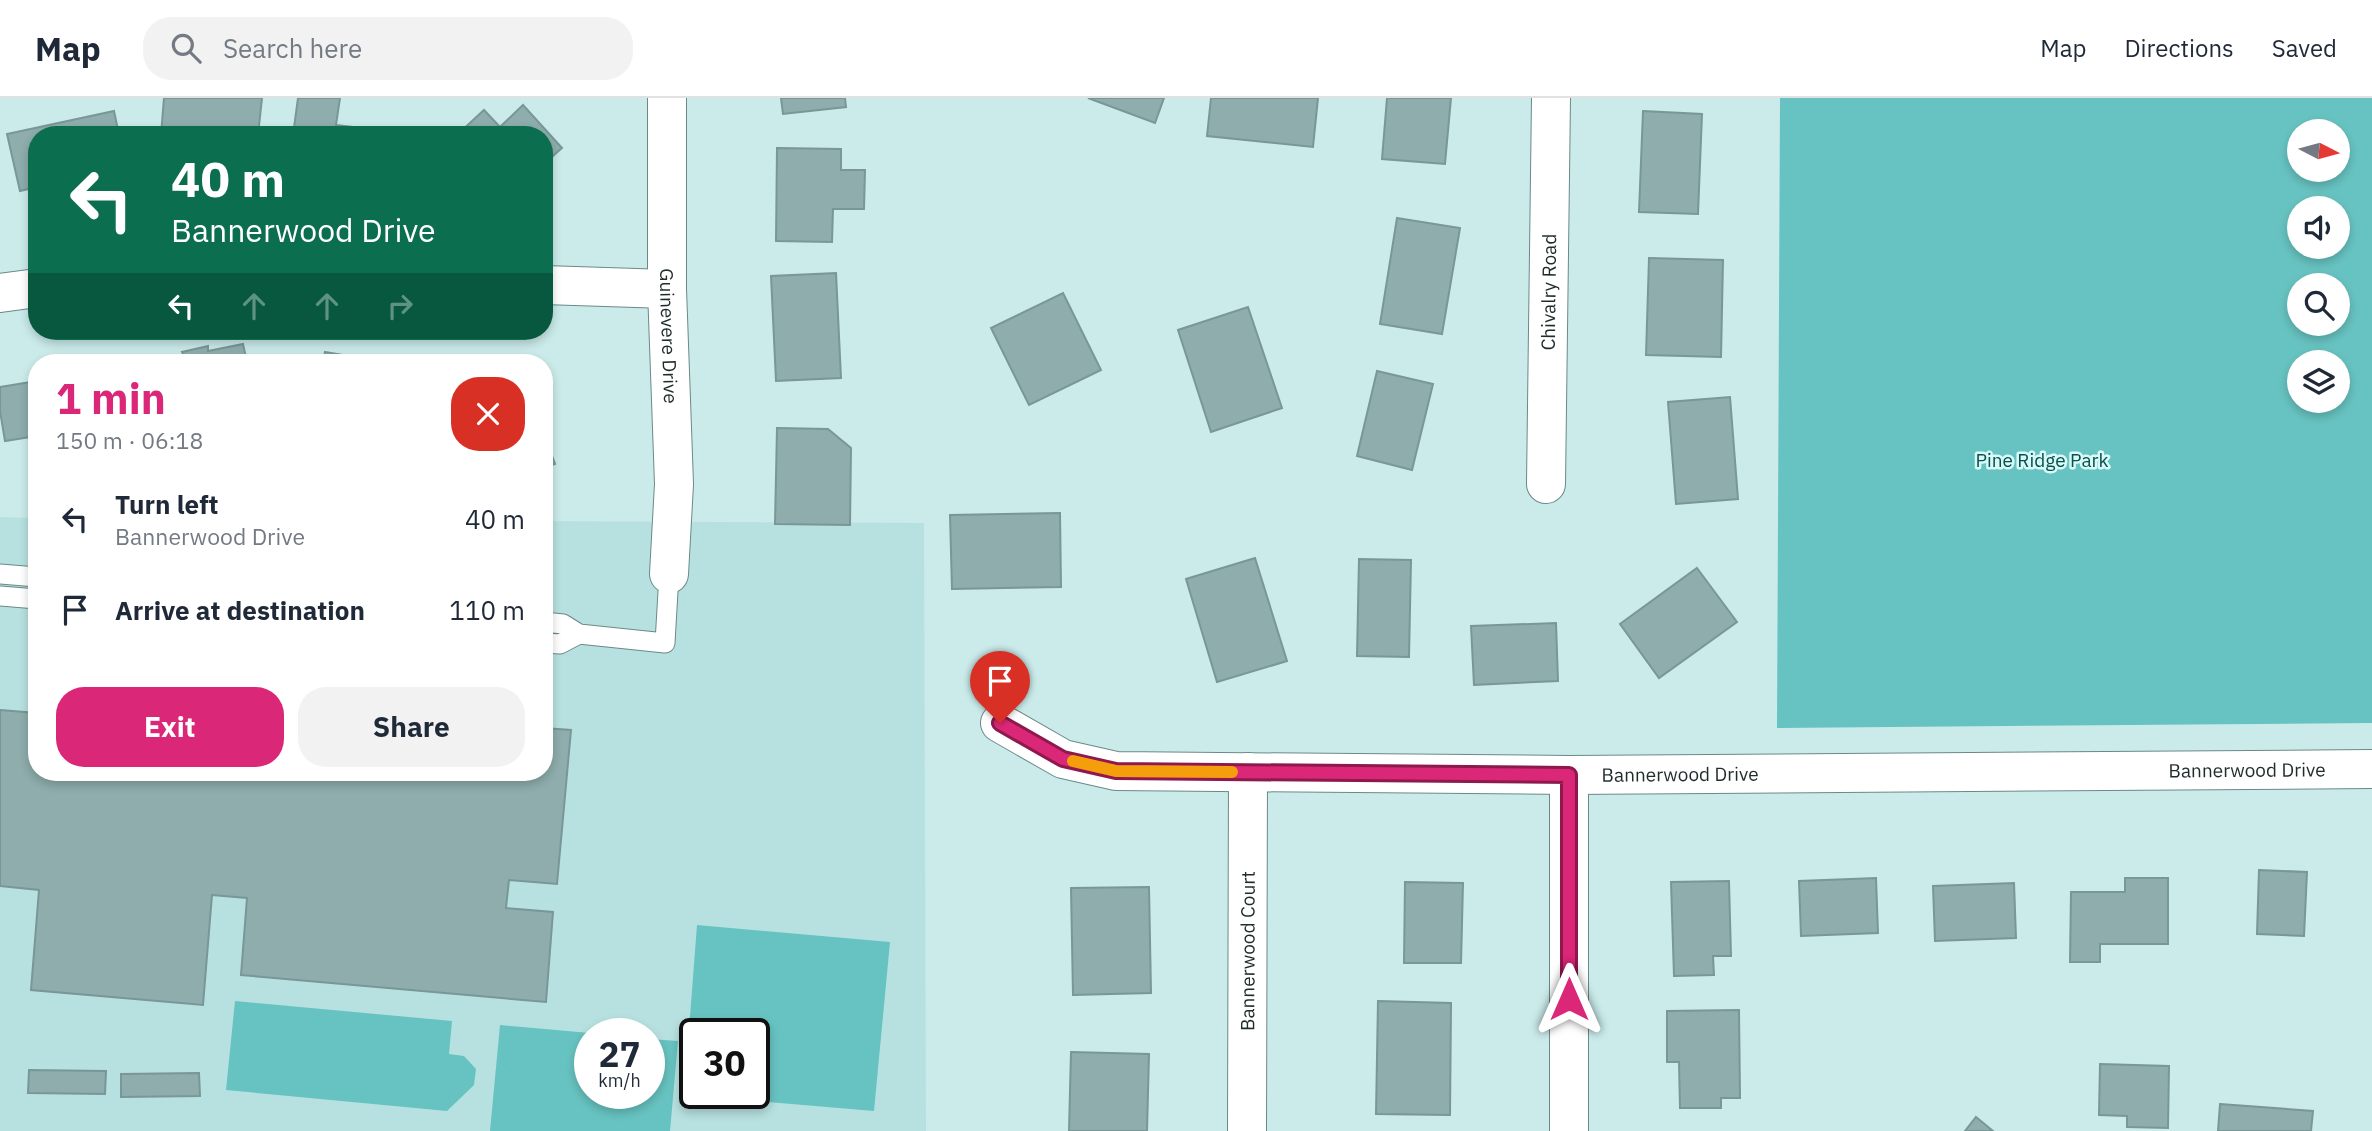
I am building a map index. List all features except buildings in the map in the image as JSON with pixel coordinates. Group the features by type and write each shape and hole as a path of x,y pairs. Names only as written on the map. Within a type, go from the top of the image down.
{"street":[{"name":"Guinevere Drive","path":"667,98 667,289 674,484 669,574"},
{"name":"Chivalry Road","path":"1546,484 1551,98"},
{"path":"553,285 667,289"},
{"path":"0,293 28,289"},
{"name":"Bannerwood Drive","path":"1000,723 1063,759 1116,771 1569,775 2372,769"},
{"name":"Bannerwood Court","path":"1247,1131 1248,772"},
{"path":"1569,775 1569,1131"}],"lane":[{"path":"0,574 28,576"},
{"path":"553,623 564,624 579,634 665,643 669,574"},
{"path":"0,596 28,598"},
{"path":"553,644 560,644 579,634"}],"shaded area":[{"path":"0,517 28,518 28,781 553,781 553,521 924,523 926,1131 0,1131"}],"green space":[{"name":"Pine Ridge Park","path":"1780,98 2372,98 2372,723 1777,728"},
{"path":"697,925 890,942 874,1111 770,1102 770,1018 690,1018"},
{"path":"235,1001 452,1021 449,1054 464,1056 476,1069 474,1085 447,1111 226,1090"},
{"path":"500,1025 574,1032 574,1109 665,1109 665,1040 678,1041 670,1131 490,1131"}],"slow traffic":[{"path":"1073,761 1116,771 1232,772"}],"route":[{"path":"1000,723 1063,759 1116,771 1569,775 1569,999"}]}
